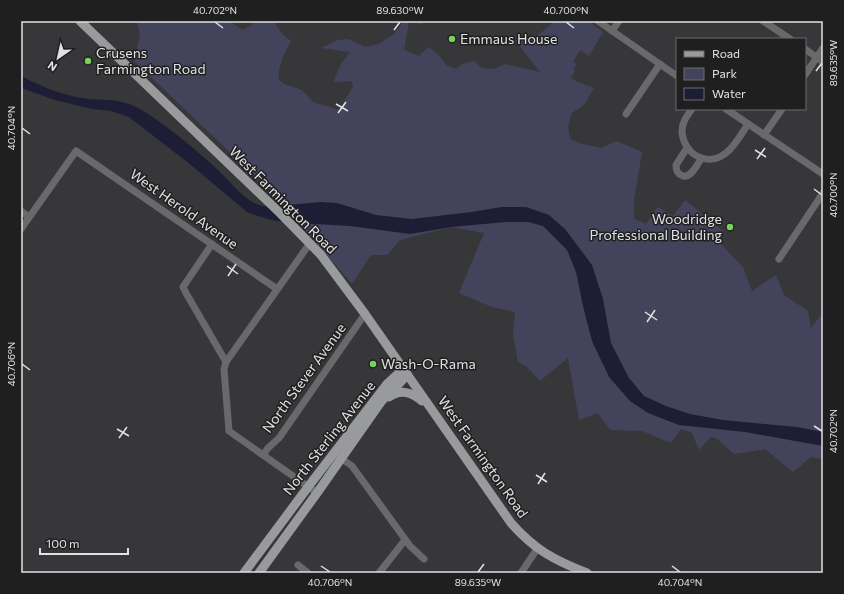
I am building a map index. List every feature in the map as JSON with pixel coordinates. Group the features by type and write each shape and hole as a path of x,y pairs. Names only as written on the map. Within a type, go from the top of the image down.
{"main road":[{"name":"West Farmington Road","path":"80,21 310,242 327,262 365,314 511,523 525,539 537,549 558,561 587,573"},
{"name":"North Sterling Avenue","path":"244,573 308,487 338,456 362,428 384,398 401,383 406,374 400,372 391,380 338,456 317,493 259,573"},
{"path":"362,428 384,402 397,392 415,395 426,403 435,414"}],"street":[{"path":"598,21 676,75"},
{"path":"612,31 619,21"},
{"path":"763,21 788,38"},
{"path":"806,74 820,59 823,48"},
{"path":"806,50 820,59"},
{"path":"626,114 660,64"},
{"path":"691,110 684,121 682,130 687,148 701,159 716,158 725,154 748,124"},
{"path":"727,110 823,174"},
{"path":"764,135 781,110"},
{"path":"687,148 676,166 676,171 679,174 686,176 690,175 701,159"},
{"name":"West Herold Avenue","path":"29,217 76,151 277,289"},
{"path":"779,259 823,193"},
{"path":"21,211 29,217 21,229"},
{"path":"310,242 226,362 224,369 229,431 317,493"},
{"path":"212,244 183,287 226,362"},
{"name":"North Stever Avenue","path":"263,456 268,448 279,438 365,314"},
{"path":"338,456 352,466 405,540 424,559"},
{"path":"379,573 405,540"},
{"path":"521,573 537,549"},
{"path":"298,565 308,573"}],"green space":[{"path":"137,21 229,21 243,30 258,21 274,22 283,35 291,41 280,65 279,80 284,84 302,90 313,102 339,110 353,87 352,81 333,82 341,64 350,52 321,48 338,40 348,39 365,47 379,44 394,34 404,21 423,21 421,24 409,22 404,50 419,56 428,47 438,54 446,65 456,69 462,64 474,61 482,68 494,69 505,64 540,72 515,40 532,38 555,21 588,21 603,32 589,56 580,50 573,62 577,64 573,69 575,71 571,78 594,88 585,104 572,113 568,126 570,139 582,144 601,148 617,141 642,152 634,200 634,219 646,224 658,207 673,216 685,200 724,232 719,242 743,267 752,291 776,275 784,295 808,311 811,328 820,316 823,317 823,459 811,457 793,472 765,449 734,454 716,438 711,437 699,450 692,433 681,429 671,443 642,431 610,430 598,413 579,420 568,358 540,381 526,366 518,362 513,334 515,312 492,307 459,293 484,233 451,227 400,240 387,255 371,255 352,284 275,195 134,61 140,36"}],"water":[{"path":"21,76 46,88 65,94 81,98 124,102 133,105 162,124 191,146 244,196 254,203 262,206 290,208 287,205 321,202 337,203 376,215 412,219 502,207 526,207 549,215 565,229 592,265 603,299 611,343 629,378 644,396 666,406 690,414 723,420 797,427 823,432 823,446 745,432 679,425 648,413 630,401 609,377 592,341 576,272 567,250 543,226 528,222 506,222 451,227 410,234 350,226 297,223 299,218 296,222 275,221 248,213 191,165 129,117 111,111 92,109 55,100 21,88"}],"place":[{"name":"Emmaus House","path":"452,39"},
{"name":"Crusens Farmington Road","path":"88,61"},
{"name":"Woodridge Professional Building","path":"730,227"},
{"name":"Wash-O-Rama","path":"373,364"}]}
